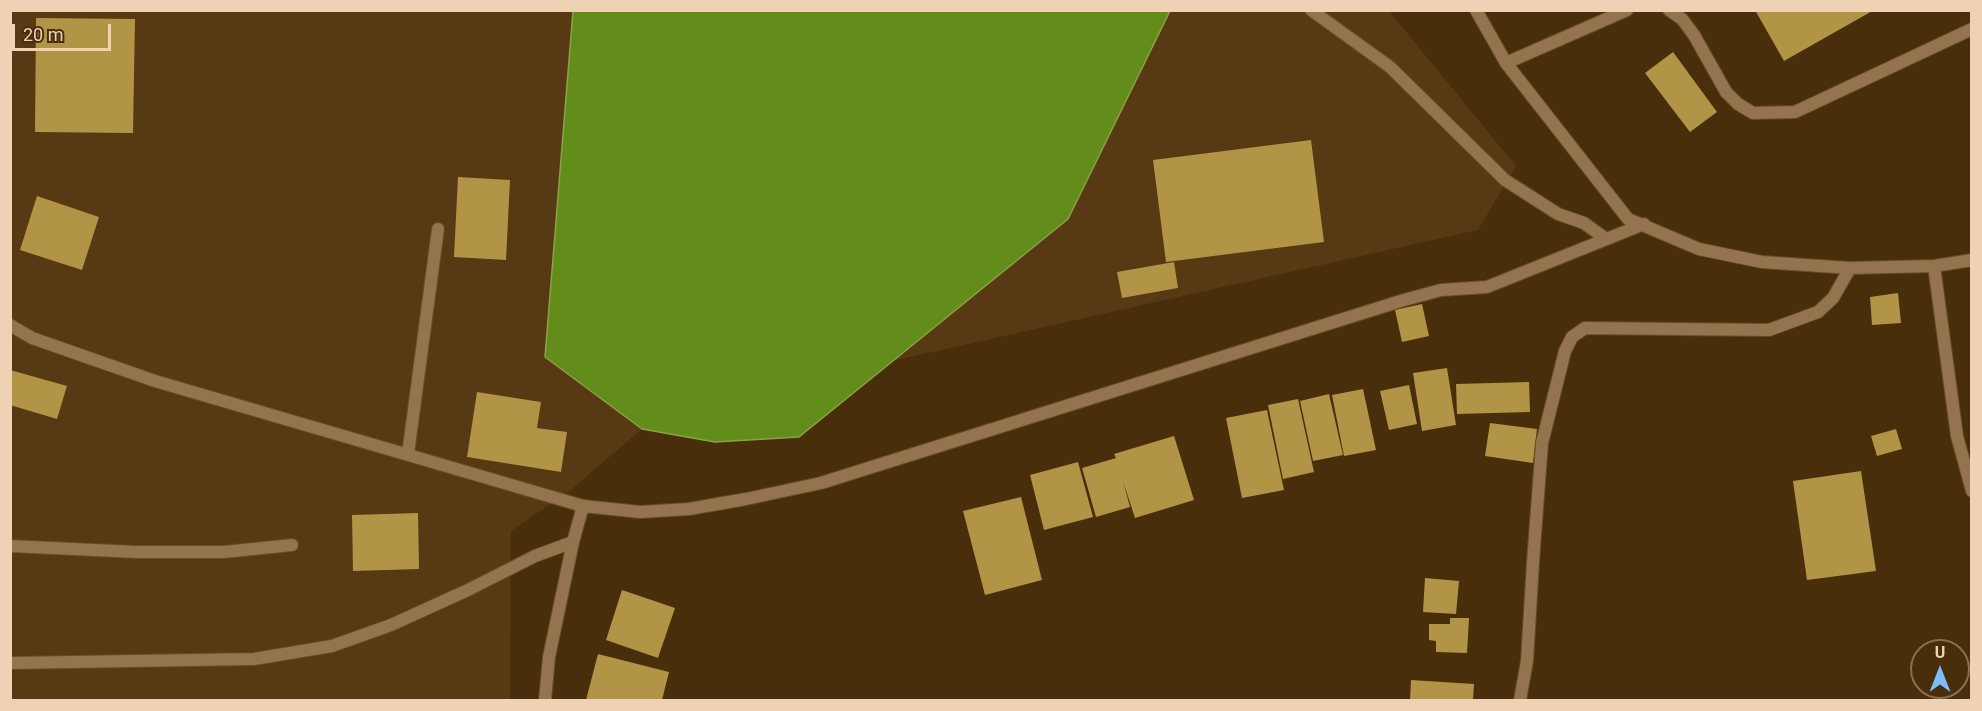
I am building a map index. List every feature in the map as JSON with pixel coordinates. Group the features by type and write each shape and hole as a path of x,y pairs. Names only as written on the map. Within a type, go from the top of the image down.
{"street":[{"path":"1311,10 1390,67 1505,180 1558,214 1584,223 1606,239"},
{"path":"1476,10 1506,63 1628,219 1699,249 1762,262 1850,268 1934,266 1971,260"},
{"path":"1506,63 1627,10"},
{"path":"1669,10 1682,19 1694,35 1726,92 1738,104 1753,113 1795,112 1971,29"},
{"path":"10,325 32,338 155,381 583,506 640,512 689,509 820,483 1404,300 1441,290 1487,287 1644,224"},
{"path":"408,454 438,229"},
{"path":"1934,266 1957,436 1971,491"},
{"path":"1520,700 1527,661 1542,443 1565,351 1572,337 1584,328 1769,330 1818,312 1833,298 1850,268"},
{"path":"545,700 549,657 573,542 583,506"},
{"path":"10,663 254,659 332,646 391,625 536,556 573,542"},
{"path":"10,546 136,552 224,552 292,545"}],"shaded area":[{"path":"573,10 1170,11 1068,219 799,437 715,442 642,429 545,357"},
{"path":"10,11 573,11 545,357 642,429 571,490 511,531 510,700 11,700"},
{"path":"1170,11 1389,11 1516,166 1478,230 892,361 1068,219"}],"building":[{"path":"1755,10 1874,10 1784,61"},
{"path":"36,18 135,19 133,133 35,132"},
{"path":"1673,52 1717,112 1690,132 1645,73"},
{"path":"1311,140 1324,242 1166,262 1153,160"},
{"path":"458,177 510,180 506,260 454,257"},
{"path":"37,196 99,217 82,270 20,250"},
{"path":"1174,262 1178,288 1122,298 1117,272"},
{"path":"1898,293 1901,323 1872,325 1870,297"},
{"path":"1422,304 1429,336 1402,342 1395,310"},
{"path":"1447,368 1456,425 1422,431 1413,373"},
{"path":"10,370 67,386 57,419 10,405"},
{"path":"1529,382 1530,412 1457,414 1456,384"},
{"path":"1409,385 1417,424 1389,430 1380,391"},
{"path":"1363,389 1376,450 1344,456 1332,395"},
{"path":"477,392 541,402 537,428 567,432 561,472 467,457"},
{"path":"1329,394 1343,455 1313,461 1300,401"},
{"path":"1298,399 1314,472 1283,479 1268,405"},
{"path":"1267,410 1284,490 1242,498 1226,418"},
{"path":"1490,423 1537,429 1533,463 1485,456"},
{"path":"1896,429 1902,449 1877,456 1871,436"},
{"path":"1174,436 1194,500 1135,518 1123,481 1130,507 1096,517 1082,468 1116,458 1114,454"},
{"path":"1078,462 1093,517 1044,530 1030,475"},
{"path":"1861,471 1876,571 1807,580 1793,481"},
{"path":"1021,497 1042,580 985,595 963,511"},
{"path":"418,513 419,569 353,571 352,515"},
{"path":"1425,578 1459,581 1456,614 1423,612"},
{"path":"622,590 675,608 658,658 606,640"},
{"path":"1450,618 1469,618 1467,653 1436,652 1436,641 1429,640 1429,624 1450,624"},
{"path":"598,654 669,672 662,700 586,700"},
{"path":"1411,680 1474,684 1473,700 1410,700"}]}
